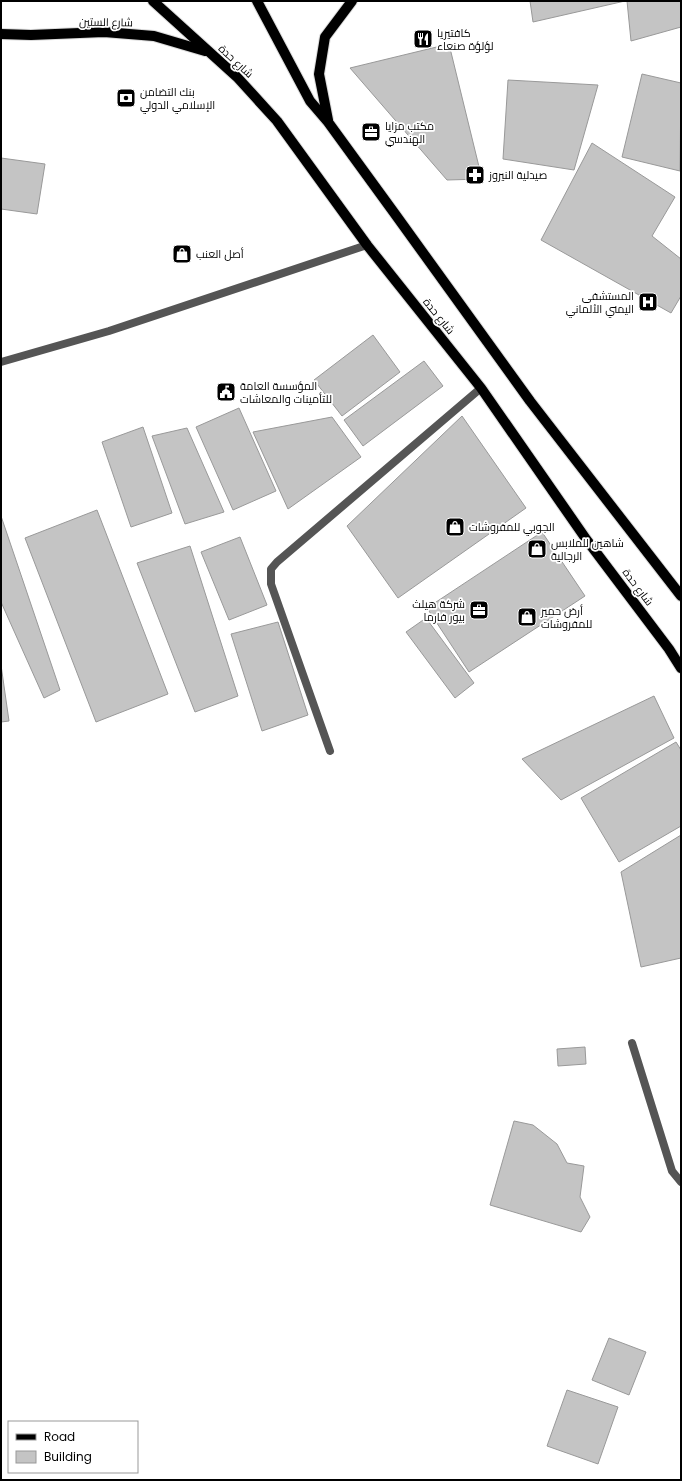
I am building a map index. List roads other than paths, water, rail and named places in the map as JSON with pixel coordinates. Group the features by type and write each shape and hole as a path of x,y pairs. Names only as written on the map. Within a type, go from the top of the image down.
{"main road":[{"name":"شارع حدة","path":"153,1 208,52 237,76 277,121 367,245 481,388 586,539 669,649 681,668"},
{"name":"شارع حدة","path":"257,1 310,101 328,122 530,401 681,596"},
{"path":"328,122 319,74 325,37 352,1"},
{"name":"شارع الستين","path":"1,34 31,35 104,32 154,36 208,52"}],"street":[{"path":"1,362 109,331 367,245"},
{"path":"330,751 271,584 271,570 286,554 481,388"},
{"path":"632,1043 672,1171 681,1182"}],"place":[{"name":"كافتيريا لؤلؤة صنعاء","path":"423,39"},
{"name":"بنك التضامن الإسلامي الدولي","path":"126,98"},
{"name":"مكتب مزايا الهندسي","path":"371,132"},
{"name":"صيدلية النيروز","path":"475,175"},
{"name":"أصل العنب","path":"182,254"},
{"name":"المستشفى اليمني الألماني","path":"648,302"},
{"name":"المؤسسة العامة للتأمينات والمعاشات","path":"226,392"},
{"name":"الجوبي للمفروشات","path":"455,527"},
{"name":"شاهين للملابس الرجالية","path":"537,549"},
{"name":"شركة هيلث بيور فارما","path":"479,610"},
{"name":"أرض حمير للمفروشات","path":"527,617"}]}
